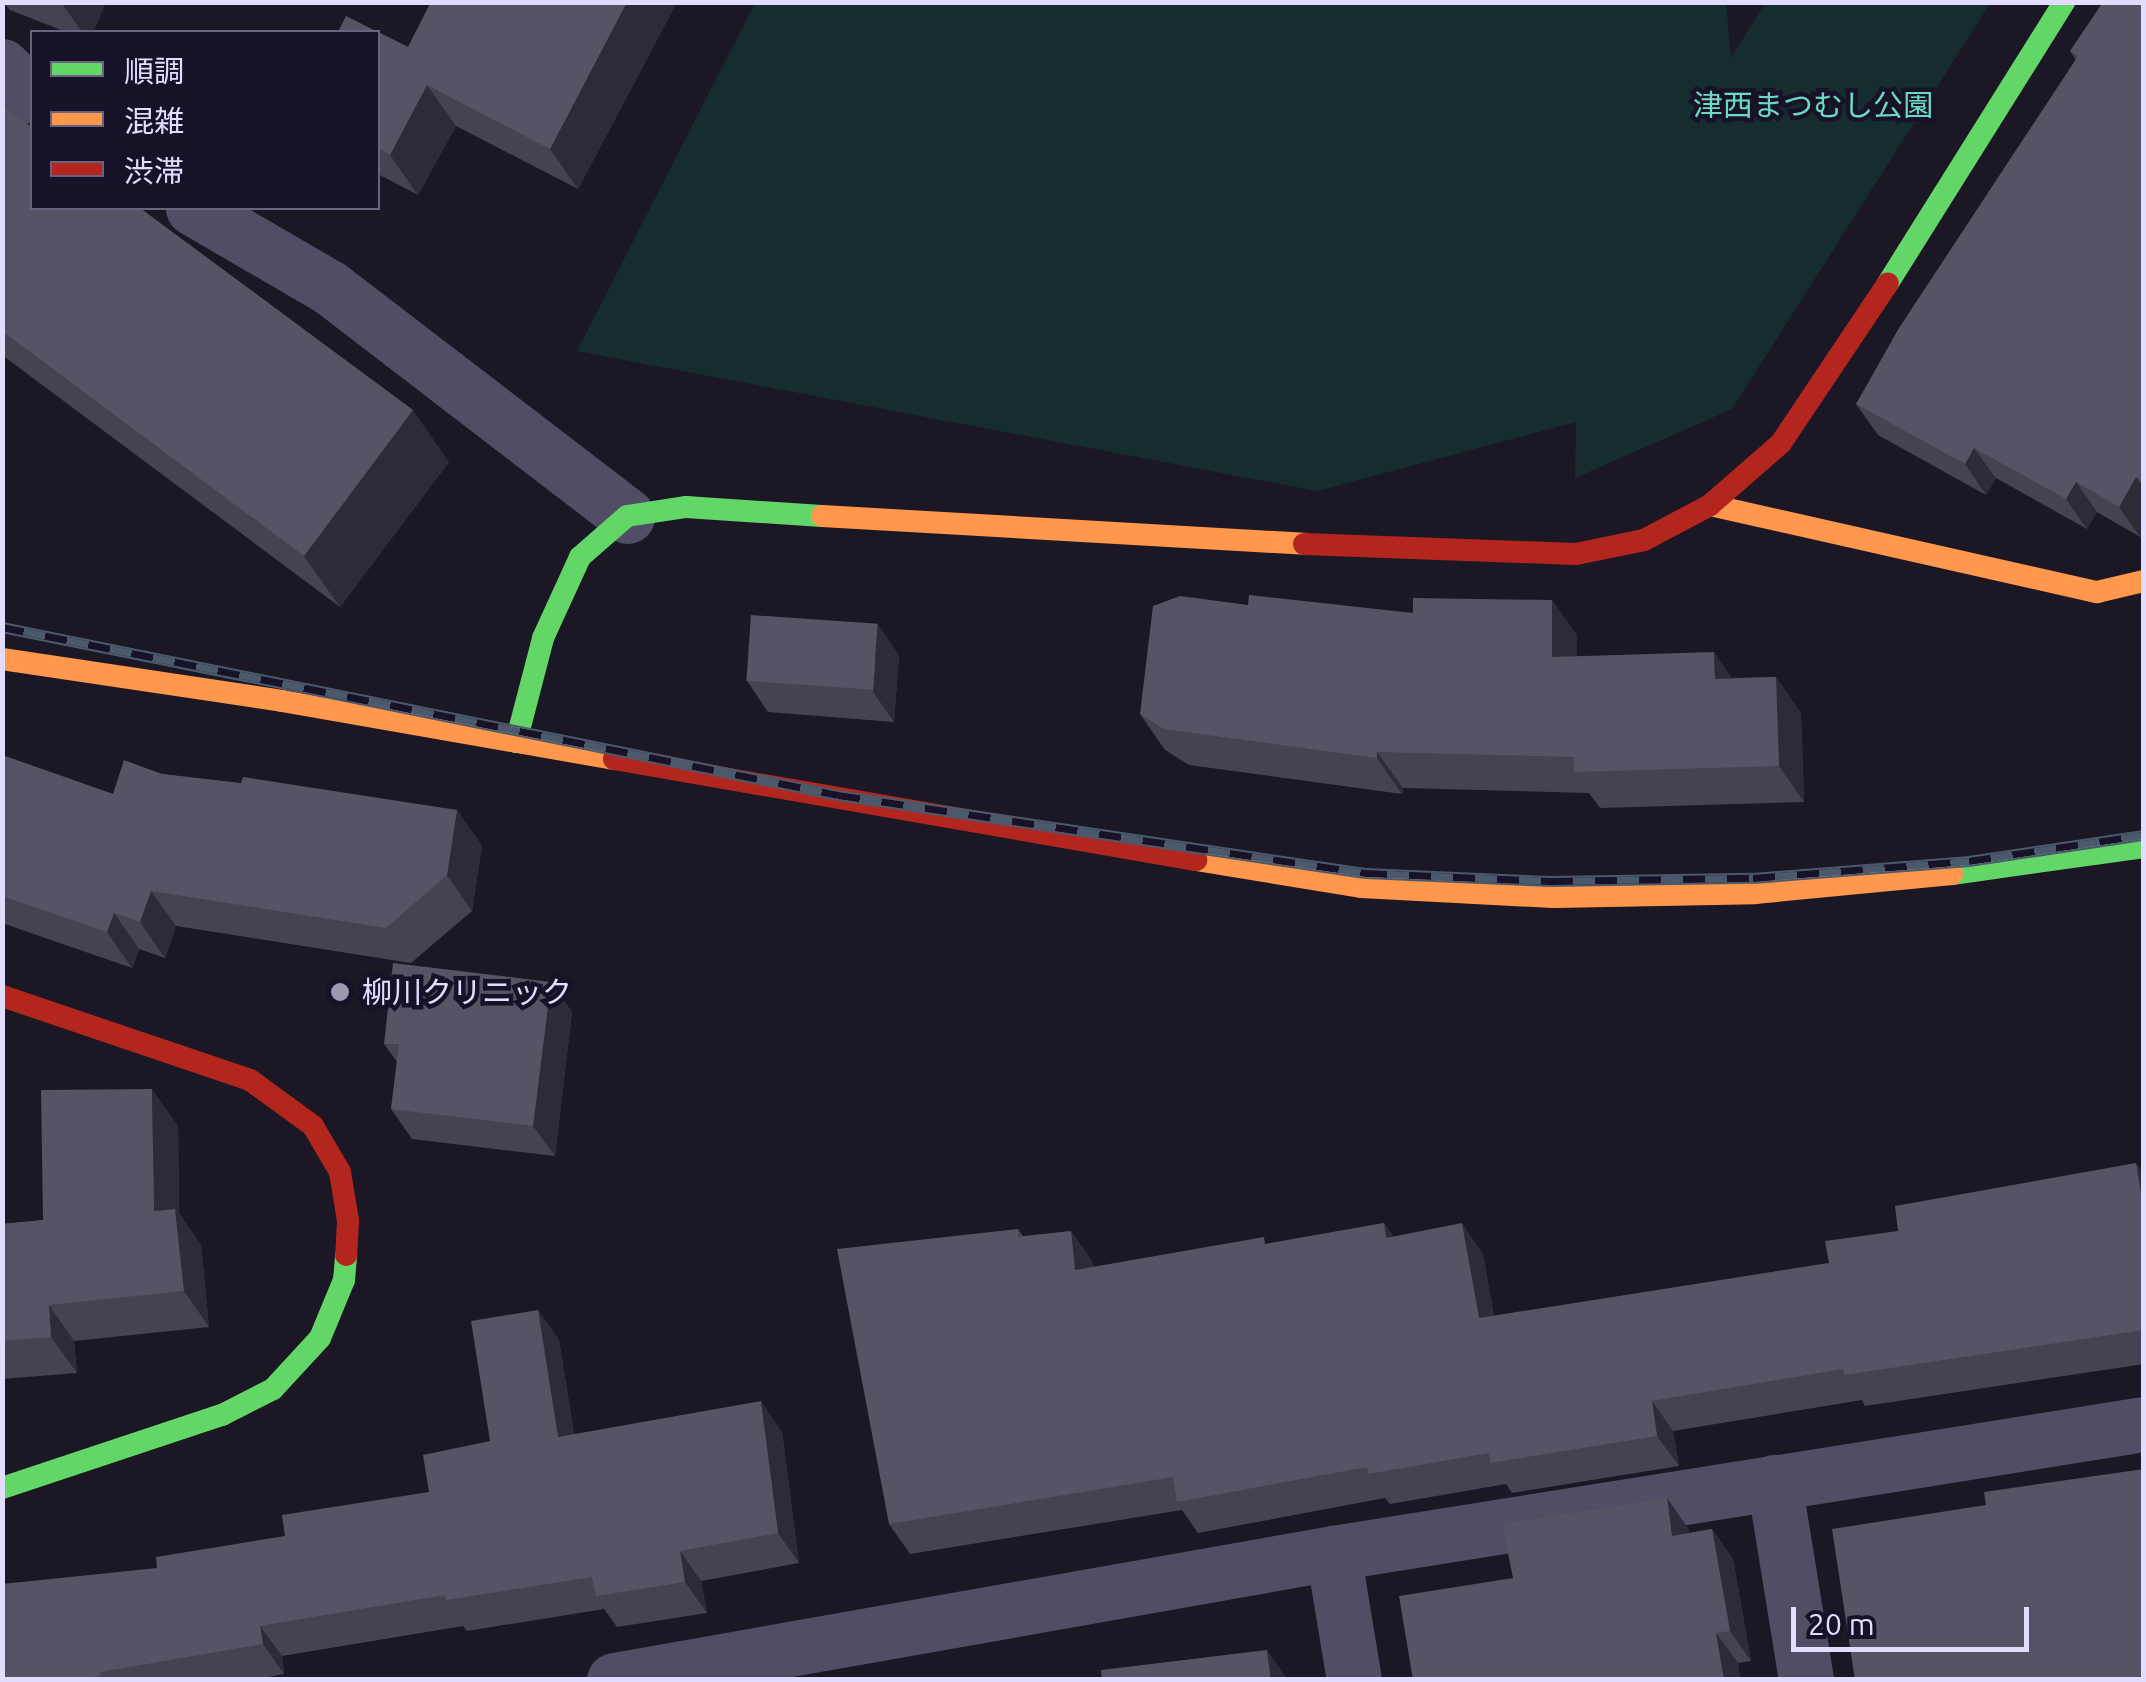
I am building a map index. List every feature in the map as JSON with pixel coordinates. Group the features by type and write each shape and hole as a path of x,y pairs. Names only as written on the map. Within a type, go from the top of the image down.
{"street":[{"path":"516,742 543,638 580,557 627,516 686,507 1192,540 1576,554 1644,540 1710,505 1780,443 1831,373 2064,2"},
{"path":"2,66 30,94"},
{"path":"196,210 329,287 627,516"},
{"path":"1710,505 2097,592 2144,581"},
{"path":"2,659 208,688 1361,887 1554,897 1755,893 2025,868 2144,847"},
{"path":"2,996 250,1080 313,1126 340,1172 348,1220 344,1280 320,1338 273,1389 222,1415 2,1488"},
{"path":"614,1680 853,1659 1333,1553 2144,1424"},
{"path":"1774,1482 1806,1680"},
{"path":"1333,1553 1354,1680"}],"green space":[{"name":"津西まつむし公園","path":"755,3 1726,3 1731,58 1765,3 1989,5 1732,409 1575,478 1576,422 1317,491 577,351"}],"building":[{"path":"431,2 627,2 550,149 427,85 390,155 380,149 380,33 408,47"},
{"path":"2103,2 2144,2 2144,482 2136,477 2119,507 2076,482 2066,499 1974,448 1965,464 1856,404 1899,328 2078,56 2070,51"},
{"path":"346,16 374,30 339,30"},
{"path":"2,105 30,126 30,210 143,210 413,410 304,556 2,331"},
{"path":"1249,595 1413,613 1413,598 1552,600 1552,657 1714,652 1715,679 1776,677 1779,766 1574,772 1574,757 1377,752 1377,758 1164,729 1140,714 1153,606 1180,596 1248,605"},
{"path":"751,615 878,624 873,690 746,681"},
{"path":"2,755 113,794 124,760 162,774 241,783 243,777 457,810 447,875 386,928 151,891 140,922 114,913 107,932 2,896"},
{"path":"393,963 551,982 533,1126 391,1109 399,1044 384,1044"},
{"path":"152,1089 154,1211 175,1209 184,1291 49,1305 51,1337 2,1341 2,1224 43,1220 41,1090"},
{"path":"2136,1163 2144,1213 2144,1330 1844,1375 1843,1369 1652,1401 1657,1436 1490,1463 1489,1453 1368,1474 1367,1467 1177,1502 1173,1477 889,1524 837,1249 1018,1229 1018,1237 1071,1231 1075,1270 1264,1237 1265,1244 1384,1223 1386,1238 1462,1223 1479,1318 1829,1263 1825,1241 1898,1231 1895,1206"},
{"path":"538,1310 558,1437 761,1401 778,1533 680,1551 685,1582 596,1596 592,1577 446,1600 445,1595 260,1626 263,1644 100,1672 101,1676 2,1680 2,1584 157,1568 156,1557 285,1536 282,1515 429,1492 423,1455 490,1441 471,1321"},
{"path":"2144,1469 2144,1680 1855,1680 1832,1529 1986,1505 1984,1492"},
{"path":"1667,1498 1672,1536 1712,1529 1730,1631 1716,1633 1724,1680 1413,1680 1399,1596 1513,1578 1502,1524"},
{"path":"1267,1650 1271,1680 1102,1680 1101,1670"}],"railway":[{"path":"2,627 838,795 1365,873 1551,881 1753,878 1969,861 2144,835"}],"traffic: fast":[{"path":"1888,283 2064,2"},
{"path":"516,742 543,638 580,557 627,516 686,507 822,516"},
{"path":"1952,874 2144,847"},
{"path":"2,1488 222,1415 273,1389 320,1338 344,1280 346,1255"}],"traffic: slow":[{"path":"1710,505 2097,592 2144,581"},
{"path":"822,516 1304,544"},
{"path":"2,659 282,701 614,759"},
{"path":"1196,860 1361,887 1554,897 1755,893 1952,874"}],"traffic: jam":[{"path":"1304,544 1576,554 1644,540 1710,505 1781,443 1888,283"},
{"path":"614,759 1196,860"},
{"path":"2,996 250,1080 313,1126 340,1172 348,1221 346,1255"}],"place":[{"name":"柳川クリニック","path":"340,992"}]}
